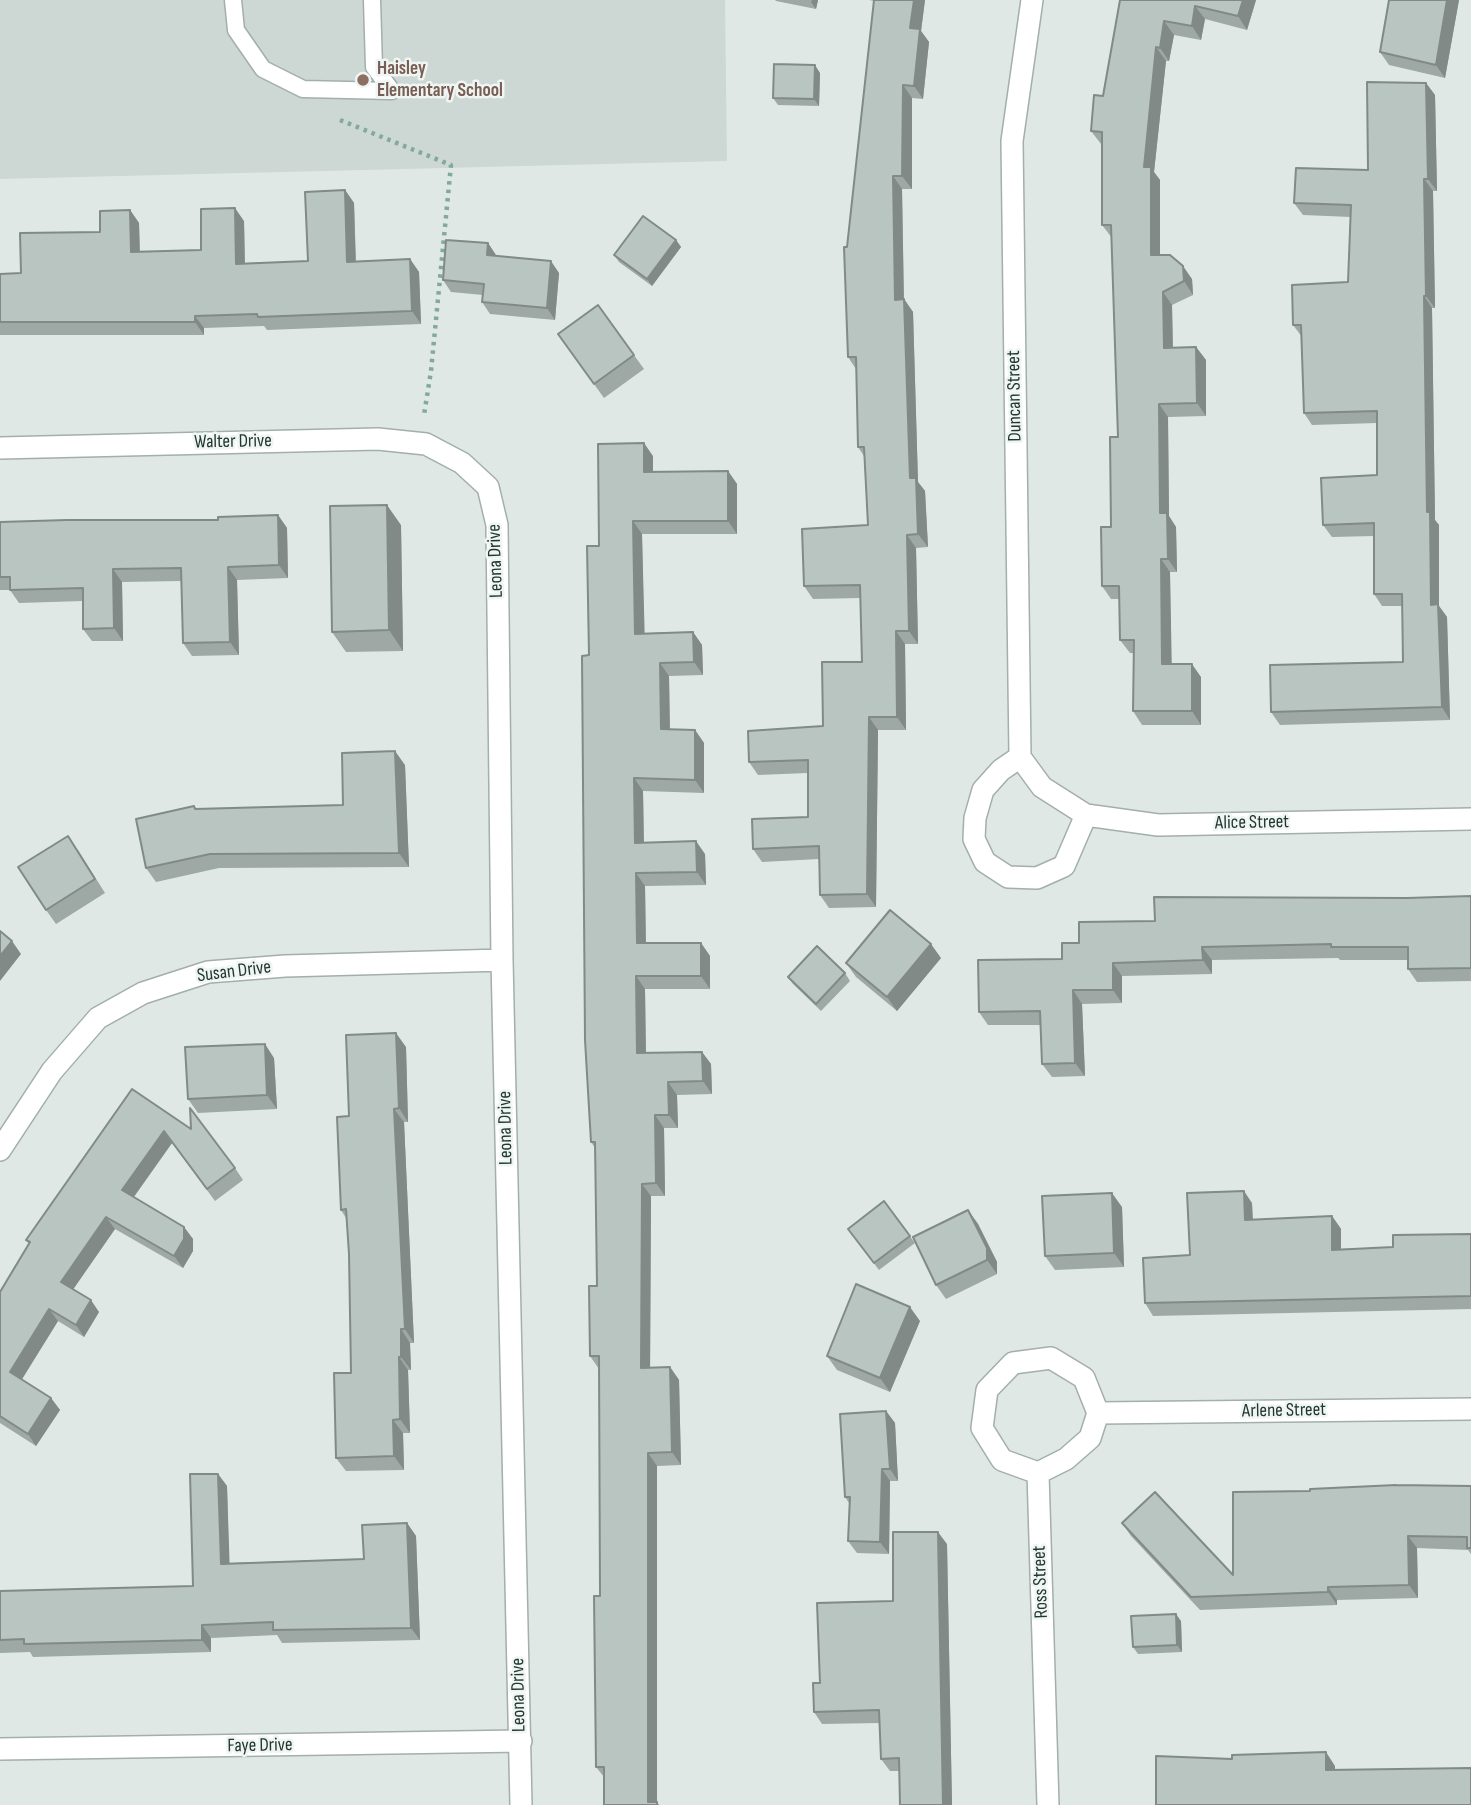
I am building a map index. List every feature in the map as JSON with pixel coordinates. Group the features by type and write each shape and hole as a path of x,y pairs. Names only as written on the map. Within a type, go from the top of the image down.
{"street":[{"name":"Duncan Street","path":"1020,757 1012,141 1032,0"},
{"name":"Walter Drive","path":"0,448 378,439 419,444 462,463"},
{"name":"Leona Drive","path":"462,463 488,487 497,525 502,960 522,1805"},
{"name":"Alice Street","path":"1020,757 1042,787 1086,815 1158,825 1471,818"},
{"path":"1020,757 1001,770 983,790 975,818 974,839 985,862 1008,877 1037,878 1064,866 1086,815"},
{"name":"Susan Drive","path":"0,1150 52,1071 98,1018 143,992 208,972 285,966 502,960"},
{"path":"1051,1358 1084,1378 1098,1413 1090,1438 1066,1459 1038,1473 1002,1460 982,1428 987,1390 1013,1363 1051,1358"},
{"name":"Arlene Street","path":"1098,1413 1471,1409"},
{"name":"Ross Street","path":"1038,1473 1048,1805"},
{"name":"Faye Drive","path":"0,1749 521,1741"}],"lane":[{"path":"233,0 236,30 263,69 303,89 392,92 374,67 372,0"}],"path":[{"path":"340,121 451,165 431,371 419,444"}],"shaded area":[{"name":"Haisley Elementary School","path":"0,0 725,0 727,161 0,179"}],"building":[{"path":"874,0 914,0 910,28 920,29 914,86 903,85 902,176 893,176 895,300 904,299 910,478 916,478 918,534 907,535 909,631 896,631 897,717 869,717 867,894 820,895 819,846 753,849 752,819 808,817 808,760 749,762 748,731 823,726 822,662 862,662 860,585 804,586 802,529 868,525 864,447 858,447 856,357 848,357 844,247 847,247"},
{"path":"1120,0 1243,0 1238,16 1195,6 1192,26 1164,21 1160,48 1156,47 1144,167 1151,167 1151,255 1170,255 1183,266 1184,281 1163,292 1164,348 1196,347 1197,403 1159,404 1160,513 1167,513 1168,559 1161,559 1162,664 1192,664 1192,711 1133,711 1134,640 1120,640 1119,586 1102,586 1101,527 1111,527 1110,437 1118,437 1111,225 1102,225 1102,132 1091,131 1094,95 1103,96"},
{"path":"1389,0 1447,0 1436,65 1380,52"},
{"path":"774,64 815,65 814,99 773,98"},
{"path":"1367,82 1426,83 1428,179 1424,179 1424,296 1427,512 1430,512 1431,605 1438,604 1442,707 1271,712 1270,665 1403,662 1402,594 1374,594 1374,523 1323,525 1321,478 1377,475 1377,411 1304,413 1301,325 1293,325 1292,285 1348,282 1351,205 1294,203 1296,168 1368,170"},
{"path":"345,190 347,262 410,259 412,311 258,317 257,314 195,316 195,322 0,322 0,274 21,273 20,233 100,232 100,211 130,210 131,252 201,250 201,209 235,208 236,264 308,261 305,192"},
{"path":"643,216 676,240 647,279 614,255"},
{"path":"446,240 488,243 487,255 551,261 547,308 482,302 484,284 443,280"},
{"path":"598,305 634,355 594,384 558,334"},
{"path":"644,443 644,472 728,471 728,521 633,521 635,634 693,632 694,662 660,663 661,729 695,730 695,780 634,778 635,843 696,841 697,872 636,873 637,943 701,943 701,976 636,976 637,1053 702,1052 703,1081 668,1082 669,1115 655,1115 656,1183 642,1184 641,1368 670,1367 672,1452 648,1453 648,1802 657,1802 657,1805 604,1805 604,1767 596,1767 594,1596 600,1596 599,1356 590,1356 589,1286 597,1286 595,1142 591,1142 585,1040 582,656 589,655 587,546 599,546 598,444"},
{"path":"387,505 389,630 332,632 330,506"},
{"path":"278,515 279,565 228,567 230,642 183,643 181,568 113,569 114,628 83,629 83,588 10,590 10,577 0,577 0,522 218,520 218,517"},
{"path":"395,751 399,853 210,854 146,868 136,819 194,806 195,809 343,805 342,753"},
{"path":"68,836 95,879 46,910 18,867"},
{"path":"1471,896 1471,968 1408,969 1408,947 1331,947 1331,944 1202,947 1203,960 1113,963 1113,990 1073,990 1075,1063 1042,1064 1040,1011 979,1012 978,960 1062,959 1062,943 1079,943 1079,922 1155,921 1154,897"},
{"path":"890,910 931,944 887,997 846,963"},
{"path":"0,931 12,941 0,956"},
{"path":"817,946 845,973 816,1004 788,977"},
{"path":"396,1033 399,1108 394,1109 405,1329 401,1329 399,1357 400,1419 393,1420 394,1456 336,1458 334,1373 351,1373 349,1254 346,1209 341,1210 337,1117 349,1116 346,1035"},
{"path":"265,1044 267,1095 188,1099 185,1047"},
{"path":"132,1089 191,1129 190,1108 235,1168 207,1189 164,1131 122,1190 184,1227 184,1239 174,1256 106,1217 61,1282 91,1300 76,1325 49,1309 10,1372 51,1398 28,1434 0,1416 0,1292 30,1242 26,1240"},
{"path":"1244,1191 1245,1220 1332,1216 1332,1250 1393,1247 1393,1235 1471,1234 1471,1296 1145,1303 1143,1258 1190,1255 1187,1193"},
{"path":"1112,1193 1114,1253 1045,1256 1042,1196"},
{"path":"884,1201 910,1236 874,1263 848,1229"},
{"path":"968,1210 987,1248 987,1260 936,1285 913,1237"},
{"path":"856,1284 910,1307 880,1378 827,1356"},
{"path":"886,1411 890,1469 882,1469 880,1542 848,1541 850,1497 845,1497 840,1414"},
{"path":"190,1474 218,1474 221,1564 364,1559 362,1525 407,1523 411,1628 273,1630 273,1622 202,1625 202,1640 24,1644 24,1639 0,1640 0,1591 193,1586"},
{"path":"1396,1485 1471,1486 1471,1548 1467,1548 1467,1537 1408,1536 1409,1585 1328,1587 1328,1592 1191,1597 1122,1523 1155,1492 1233,1575 1233,1492 1310,1491"},
{"path":"893,1532 938,1532 943,1805 900,1805 899,1758 881,1759 879,1710 814,1712 813,1683 820,1683 817,1603 893,1601"},
{"path":"1176,1614 1177,1645 1133,1647 1131,1616"},
{"path":"1326,1752 1326,1770 1471,1768 1471,1805 1156,1805 1156,1756 1232,1759 1232,1755"}],"place":[{"name":"Haisley Elementary School","path":"363,80"}]}
